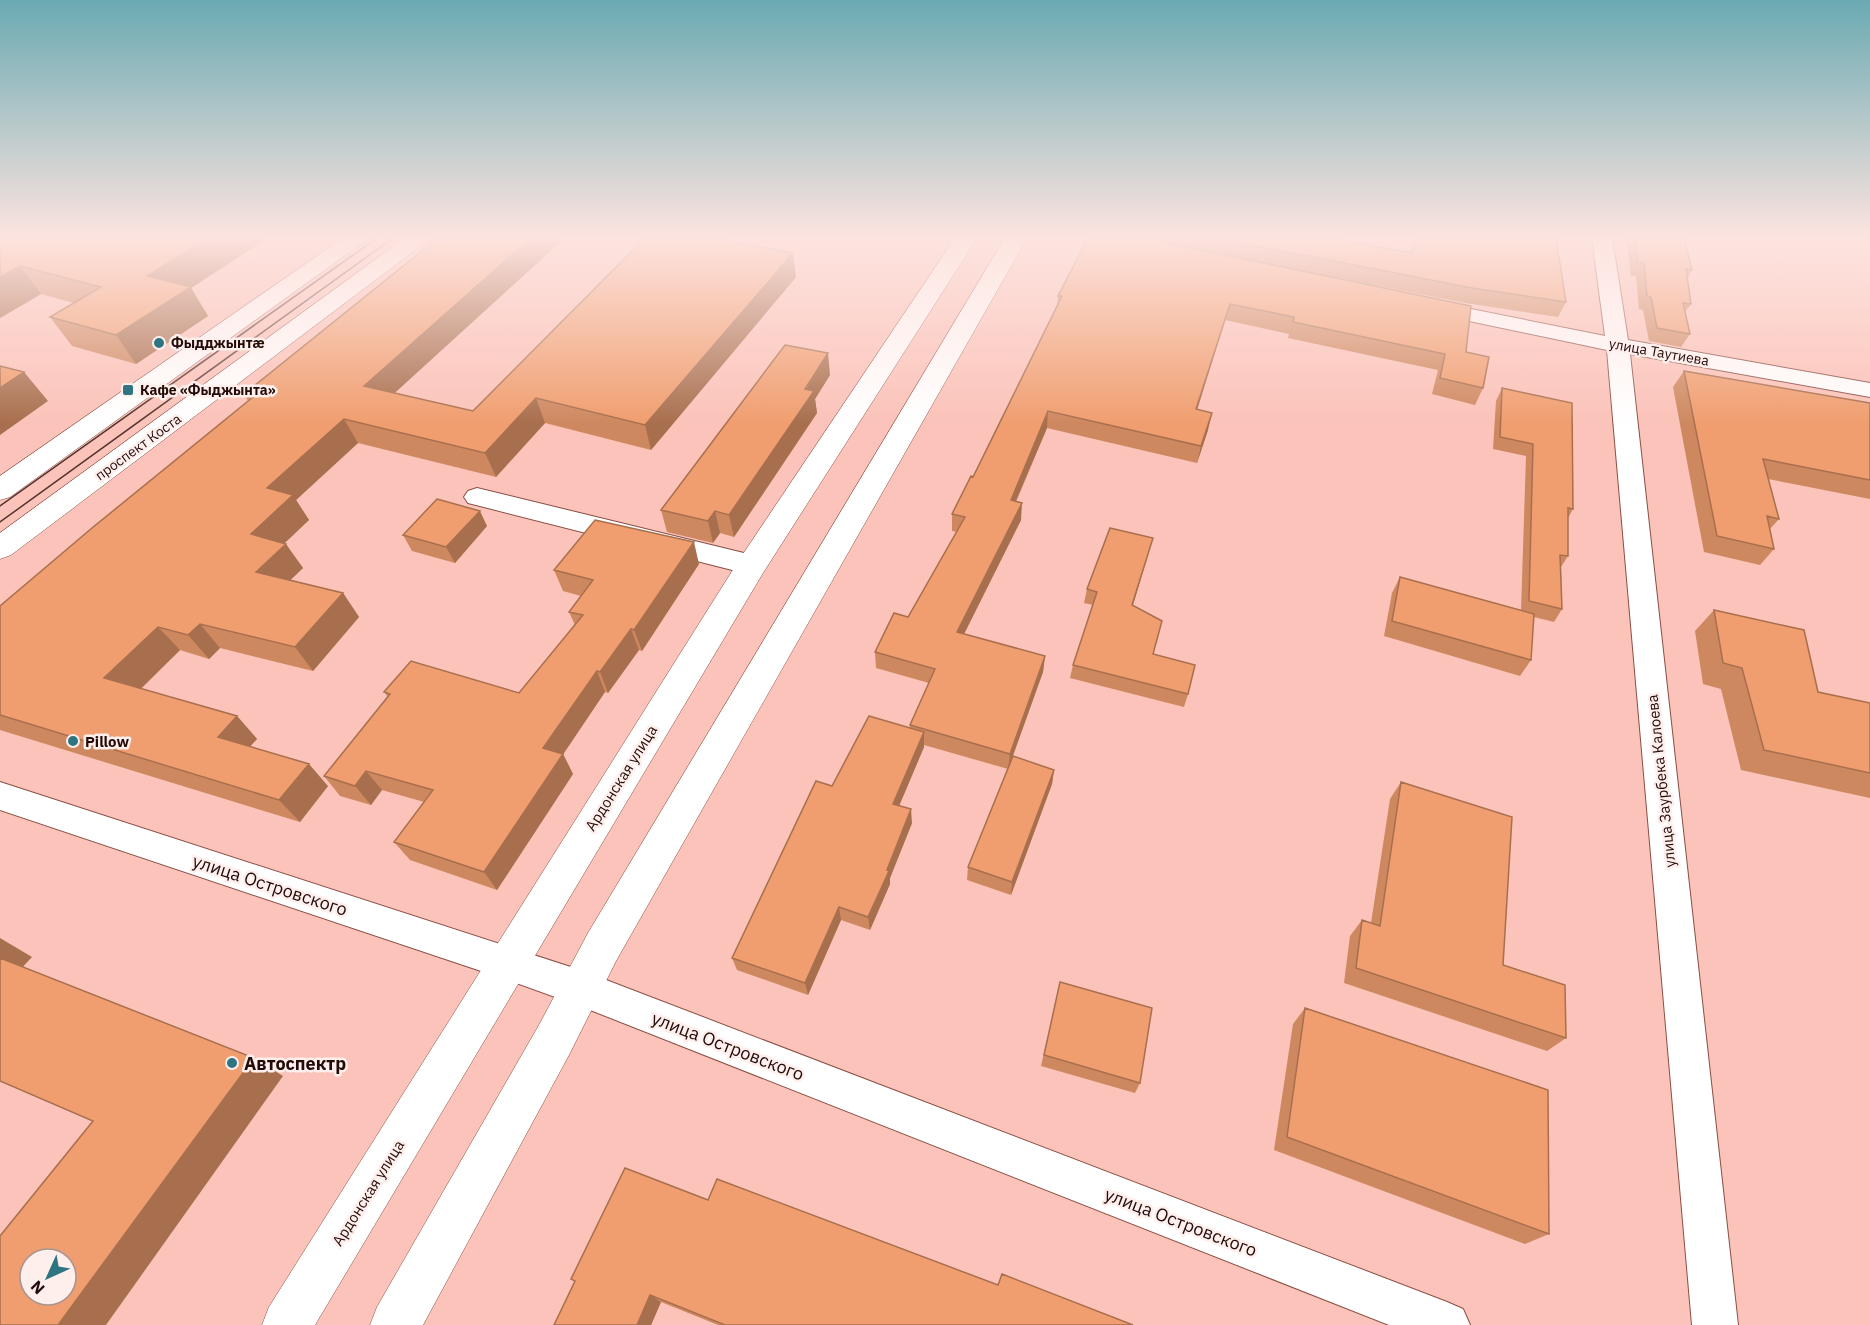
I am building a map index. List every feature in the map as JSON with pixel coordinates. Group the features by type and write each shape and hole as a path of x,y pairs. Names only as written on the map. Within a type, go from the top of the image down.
{"main road":[{"path":"0,490 270,300"},
{"name":"проспект Коста","path":"0,548 336,300"},
{"name":"Ардонская улица","path":"287,1325 481,1012 508,962 752,565 926,300"},
{"path":"395,1325 580,988 980,300"}],"street":[{"name":"улица Заурбека Калоева","path":"1611,300 1714,1325"},
{"name":"улица Таутиева","path":"1407,302 1617,345 1870,390"},
{"path":"477,497 752,565"},
{"name":"улица Островского","path":"0,796 508,962 580,988 1447,1325"}],"building":[{"path":"79,300 171,300 116,335 50,317"},
{"path":"361,300 461,300 364,386 473,411 584,300 753,300 645,425 536,398 485,453 344,419 267,488 293,495 251,534 286,544 256,572 343,593 295,647 200,624 188,635 158,627 104,678 237,716 218,737 309,764 279,800 0,715 0,606 253,397 244,394"},
{"path":"1060,300 1441,300 1471,306 1466,352 1489,357 1483,388 1440,378 1445,354 1293,322 1294,317 1230,304 1196,409 1212,413 1201,446 1048,411 1011,500 1022,503 957,632 1045,656 1010,754 910,725 935,669 875,652 894,613 908,617 965,517 952,514 971,476 973,477"},
{"path":"1652,300 1690,300 1691,304 1683,303 1690,334 1657,328"},
{"path":"785,345 828,353 805,389 814,391 729,515 715,511 708,521 661,510"},
{"path":"0,366 24,372 0,388"},
{"path":"1684,371 1870,403 1870,480 1763,459 1779,519 1767,516 1774,549 1717,536"},
{"path":"1502,388 1572,403 1573,509 1568,508 1568,556 1560,555 1562,609 1529,601 1533,444 1500,437"},
{"path":"437,499 480,511 446,547 403,535"},
{"path":"595,520 694,542 634,630 631,629 600,672 597,671 543,748 563,754 484,872 394,842 433,790 366,771 355,786 324,776 390,694 384,692 411,661 519,693 583,615 569,612 593,580 554,570"},
{"path":"1110,528 1153,538 1132,605 1162,621 1153,654 1195,665 1188,694 1073,665 1097,592 1087,589"},
{"path":"1400,577 1534,614 1531,660 1392,621"},
{"path":"1714,610 1804,630 1818,692 1870,703 1870,773 1764,750 1742,668 1723,663"},
{"path":"869,716 924,732 893,804 911,809 887,870 889,871 868,917 839,907 805,983 732,958 816,781 832,786"},
{"path":"1013,756 1054,770 1012,882 968,867"},
{"path":"1401,782 1512,817 1503,965 1565,985 1566,1038 1356,968 1362,920 1380,926"},
{"path":"0,958 254,1058 78,1298 78,1247 18,1247 18,1307 71,1307 58,1325 0,1325 0,1236 93,1121 0,1081"},
{"path":"1060,982 1152,1008 1140,1083 1044,1055"},
{"path":"1305,1008 1548,1090 1549,1234 1287,1137"},
{"path":"625,1168 708,1200 717,1179 998,1285 1002,1274 1133,1325 725,1325 650,1295 637,1325 554,1325 575,1281 571,1279"}],"tram line":[{"path":"0,506 290,300"},
{"path":"0,522 307,300"}],"place":[{"name":"Фыдджынтӕ","path":"159,343"},
{"name":"Кафе «Фыджынта»","path":"128,390"},
{"name":"Pillow","path":"73,741"},
{"name":"Автоспектр","path":"232,1063"}]}
